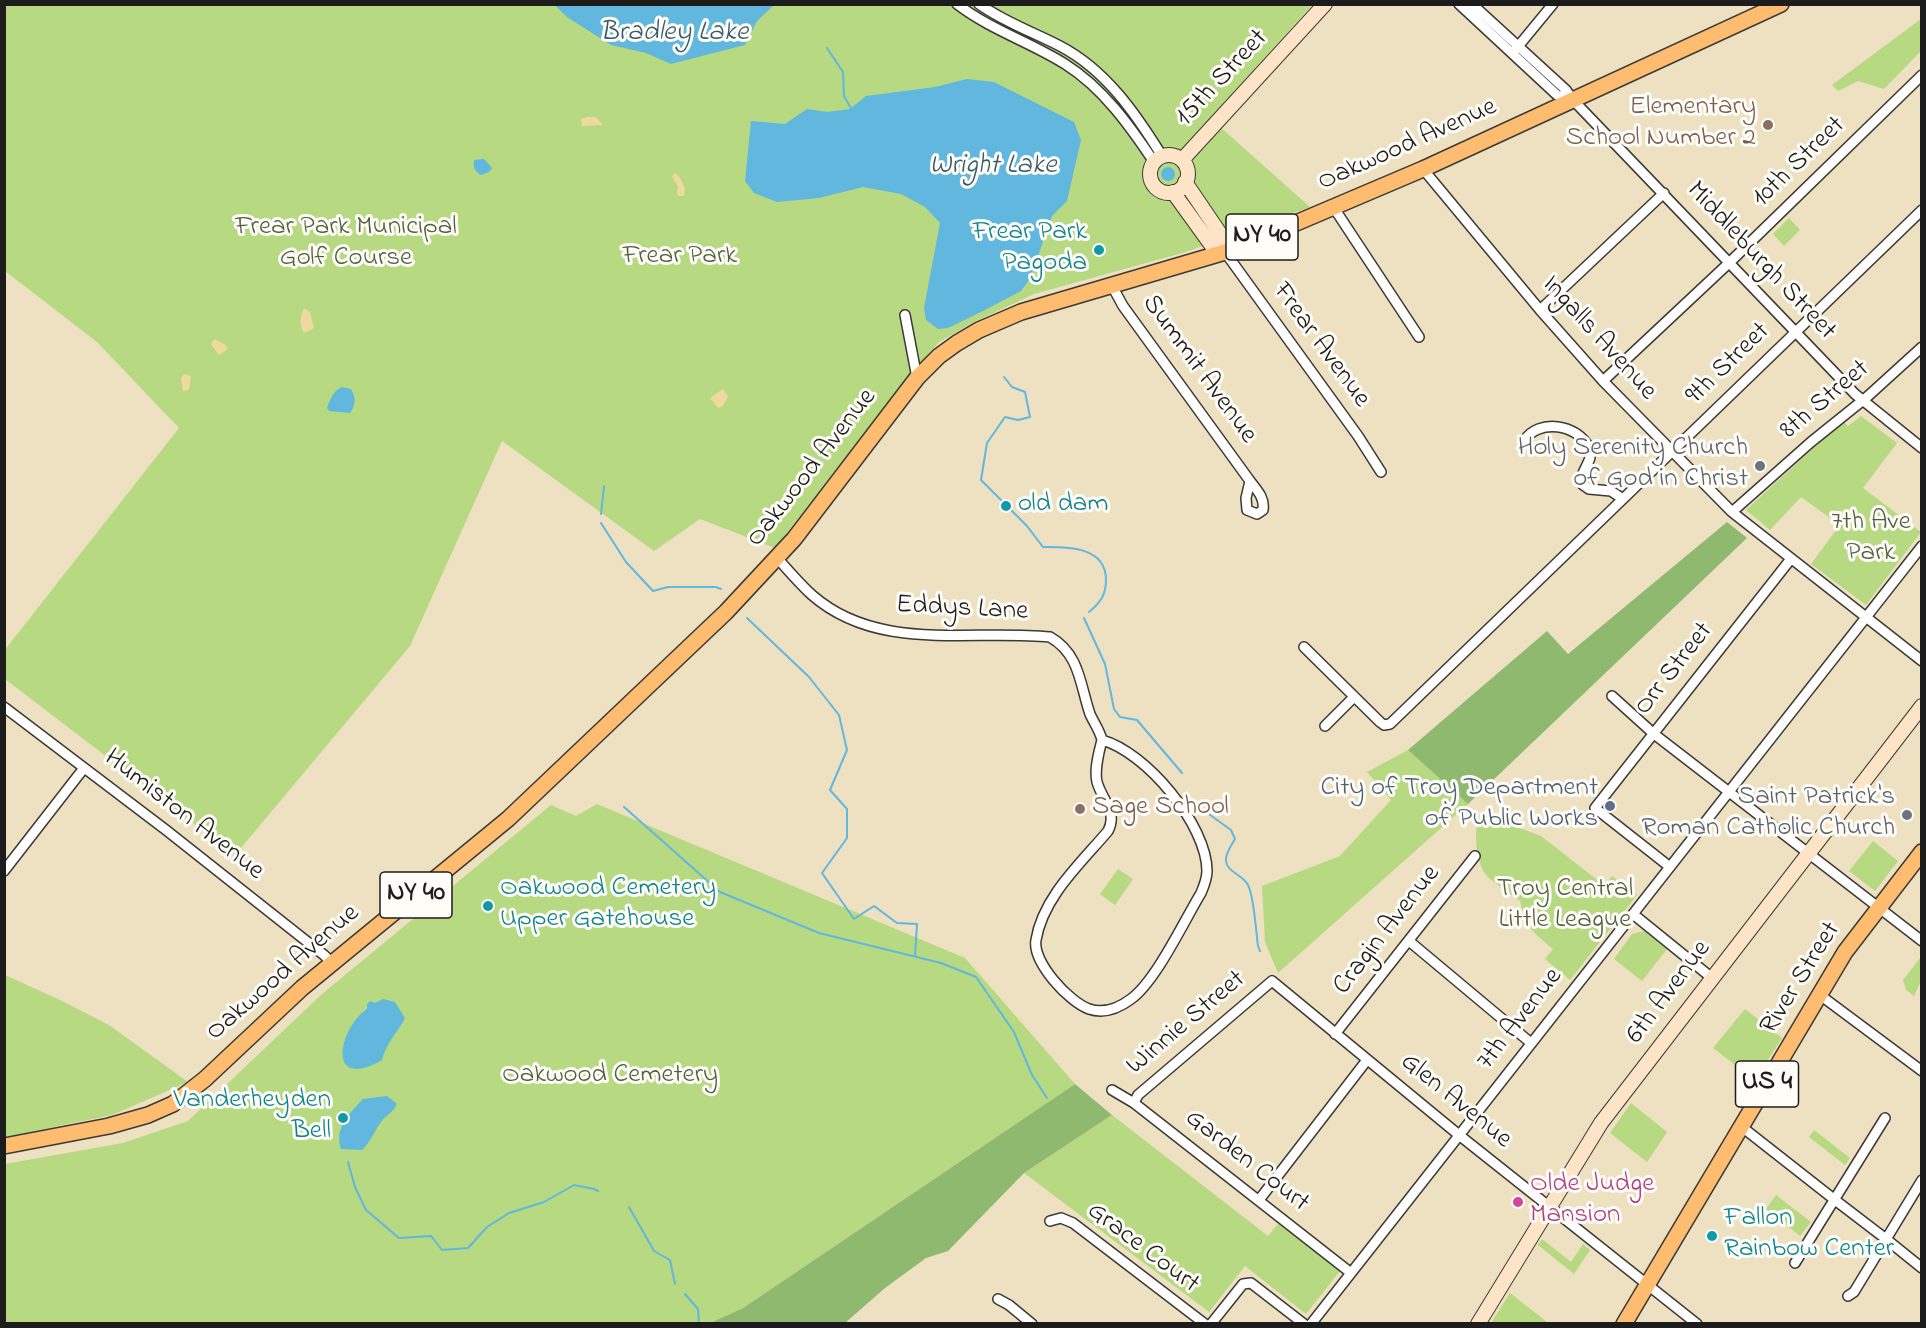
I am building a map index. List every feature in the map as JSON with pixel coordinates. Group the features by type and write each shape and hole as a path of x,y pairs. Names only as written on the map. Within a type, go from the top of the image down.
{"main road":[{"name":"Oakwood Avenue","path":"4,1146 109,1126 148,1115 173,1104 205,1079 302,988 508,819 726,612 778,559 917,378 939,356 979,330 1034,307 1226,252 1423,169 1781,4"},
{"name":"River Street","path":"1624,1323 1845,952 1922,852"}],"street":[{"path":"957,4 983,23 1052,56 1079,74 1113,106 1158,159"},
{"path":"979,4 1001,18 1063,48 1099,73 1118,93 1158,159"},
{"name":"15th Street","path":"1182,160 1325,4"},
{"path":"1472,4 1515,50"},
{"path":"1515,50 1553,4"},
{"path":"1460,5 1515,50"},
{"name":"Middleburgh Street","path":"1515,50 1566,90 1573,100 1863,400 1922,447"},
{"name":"10th Street","path":"1604,381 1922,75"},
{"path":"1173,156 1182,160 1187,171 1182,187 1173,192 1162,191 1153,184 1150,173 1158,159 1173,156"},
{"name":"Ingalls Avenue","path":"1423,169 1540,310 1671,452 1732,512 1790,560 1922,661"},
{"path":"1173,192 1212,246 1226,252 1225,241 1185,182"},
{"path":"1540,310 1664,193"},
{"path":"1334,208 1419,337"},
{"name":"9th Street","path":"1354,697 1384,725 1390,724 1922,210"},
{"name":"Frear Avenue","path":"1226,252 1358,436 1381,472"},
{"name":"Summit Avenue","path":"1111,285 1123,306 1250,481"},
{"path":"905,315 917,378"},
{"name":"8th Street","path":"1732,512 1922,348"},
{"path":"1524,441 1531,433 1548,426 1565,429 1578,436 1590,449 1591,455 1582,475 1582,484 1589,489 1611,491 1623,499"},
{"name":"7th Avenue","path":"1311,1323 1922,546"},
{"name":"Eddys Lane","path":"778,559 813,596 855,621 874,627 903,634 1050,638 1062,644 1072,658 1091,717 1102,740"},
{"name":"Orr Street","path":"1670,867 1595,808 1790,560"},
{"path":"1304,647 1354,697 1324,726"},
{"path":"1612,696 1654,734 1922,941"},
{"name":"6th Avenue","path":"1478,1323 1600,1123 1922,706"},
{"name":"Humiston Avenue","path":"4,707 225,876 332,963"},
{"path":"1102,740 1116,743 1156,774 1178,802 1200,840 1207,869 1206,881 1201,893 1154,974 1132,999 1116,1009 1103,1010 1089,1009 1077,1002 1052,979 1038,957 1035,942 1042,920 1058,890 1112,825 1108,803 1097,782 1097,757 1102,740"},
{"path":"4,871 84,768"},
{"name":"Cragin Avenue","path":"1335,1034 1475,856"},
{"path":"1633,914 1712,978"},
{"path":"1409,941 1531,1043"},
{"name":"Glen Avenue","path":"1272,981 1459,1135 1697,1323"},
{"name":"Winnie Street","path":"1134,1103 1138,1095 1272,981"},
{"path":"1820,995 1922,1071"},
{"path":"1259,1200 1367,1060"},
{"name":"Garden Court","path":"1112,1090 1134,1103 1351,1273"},
{"path":"1795,1263 1885,1118"},
{"path":"1742,1127 1922,1268"},
{"path":"1848,1296 1854,1292 1922,1180"},
{"name":"Grace Court","path":"1050,1221 1061,1218 1073,1223 1205,1323"},
{"path":"1211,1323 1243,1284 1251,1283 1304,1323"},
{"path":"998,1299 1032,1323"}],"green space":[{"name":"Frear Park Municipal Golf Course","path":"5,5 1312,5 1210,118 1310,207 1186,252 1034,294 974,322 939,342 893,395 775,548 700,519 654,551 502,441 410,646 235,855 5,679 4,651 179,428 97,342 5,271"},
{"path":"1921,19 1921,51 1884,89 1858,81 1838,91 1832,85"},
{"path":"1789,218 1800,230 1784,246 1773,234"},
{"name":"7th Ave Park","path":"1861,416 1897,443 1863,488 1921,532 1866,605 1811,564 1840,525 1801,497 1770,530 1746,510 1843,421 1848,426"},
{"path":"1727,522 1747,538 1468,804 1408,750 1547,631 1568,654"},
{"path":"1408,750 1468,804 1278,973 1265,942 1262,886 1340,856 1391,800 1367,772"},
{"name":"Oakwood Cemetery","path":"597,804 965,958 1075,1084 743,1308 710,1323 5,1324 5,1164 123,1143 188,1121 322,994 551,805 576,816"},
{"name":"Troy Central Little League","path":"1482,814 1541,836 1605,886 1612,876 1637,895 1570,980 1545,959 1553,949 1531,929 1520,901 1484,872 1476,843 1477,827"},
{"path":"1873,841 1898,861 1875,891 1849,871"},
{"path":"1118,869 1133,879 1115,905 1100,894"},
{"path":"1644,931 1667,949 1642,981 1614,959 1632,934"},
{"path":"1921,957 1921,981 1914,996 1906,990 1903,980"},
{"path":"5,975 109,1025 188,1082 112,1115 5,1137"},
{"path":"1745,1009 1782,1038 1755,1080 1713,1048"},
{"path":"1075,1084 1112,1115 1024,1173 948,1251 926,1258 885,1288 845,1323 710,1323 743,1308"},
{"path":"1631,1103 1667,1132 1647,1162 1610,1133"},
{"path":"1112,1115 1268,1236 1279,1223 1340,1271 1306,1314 1245,1266 1209,1312 1024,1173"},
{"path":"1814,1130 1850,1158 1845,1165 1809,1137"},
{"path":"1776,1195 1811,1222 1800,1236 1766,1209"},
{"path":"1542,1239 1571,1262 1583,1244 1590,1250 1574,1274 1538,1245"},
{"path":"1510,1293 1547,1322 1491,1323"}],"sand":[{"path":"596,117 603,125 582,126 581,119"},
{"path":"675,173 683,183 684,196 679,196 677,193 678,187 672,176"},
{"path":"304,308 310,312 314,328 304,333 301,320"},
{"path":"214,339 228,349 219,355 211,344"},
{"path":"184,374 191,376 189,390 183,391 181,378"},
{"path":"723,389 728,397 723,406 718,408 710,398"}],"water":[{"name":"Bradley Lake","path":"555,5 774,5 757,21 745,45 671,64 646,53 611,45 567,17"},
{"name":"Wright Lake","path":"967,79 994,82 1074,122 1081,140 1067,201 1052,216 1030,279 1021,291 948,328 938,329 926,320 924,308 940,223 925,207 901,194 863,187 819,198 777,202 754,193 745,181 751,121 785,124 807,109 827,112 850,109 866,96 935,87"},
{"path":"484,159 492,168 481,175 475,169 474,160"},
{"path":"1165,167 1171,167 1175,174 1171,181 1165,181 1161,177 1161,171"},
{"path":"342,387 351,389 353,392 355,401 352,410 350,413 329,411 327,408 332,396"},
{"path":"383,999 395,1002 405,1018 389,1043 382,1060 364,1068 352,1068 345,1063 343,1054 349,1030 367,1009 370,1001 375,1003"},
{"path":"387,1096 397,1104 381,1122 365,1147 362,1150 341,1149 339,1141 341,1128 353,1110 363,1099"}],"waterway":[{"path":"827,48 843,72 844,96 852,110"},
{"path":"1004,377 1012,387 1025,392 1030,417 1018,420 1005,417 987,443 981,480 1027,526 1043,547 1073,548 1100,560 1106,580 1105,590 1099,602 1089,612"},
{"path":"601,514 604,486"},
{"path":"601,523 626,562 653,591 668,587 716,587 721,589"},
{"path":"747,618 809,677 839,715 847,750 830,790 847,809 847,838 822,873 854,919 874,906 897,923 917,924 915,956"},
{"path":"1084,618 1105,664 1114,709 1120,717 1137,720 1182,773"},
{"path":"624,807 720,892 819,933 941,963 976,977 1014,1032 1032,1075 1047,1098"},
{"path":"1199,807 1231,830 1235,839 1227,853 1226,861 1229,868 1246,882 1250,890 1260,951"},
{"path":"348,1162 355,1187 366,1210 399,1238 431,1236 442,1250 468,1248 487,1227 509,1213 544,1202 574,1185 598,1191"},
{"path":"629,1207 654,1251 670,1260 675,1284"},
{"path":"685,1294 698,1309 699,1324"}],"place":[{"name":"Elementary School Number 2","path":"1768,125"},
{"name":"Frear Park Pagoda","path":"1099,250"},
{"name":"Holy Serenity Church of God in Christ","path":"1760,466"},
{"name":"old dam","path":"1006,506"},
{"name":"City of Troy Department of Public Works","path":"1610,806"},
{"name":"Sage School","path":"1080,809"},
{"name":"Saint Patrick's Roman Catholic Church","path":"1907,815"},
{"name":"Oakwood Cemetery Upper Gatehouse","path":"488,906"},
{"name":"Vanderheyden Bell","path":"343,1118"},
{"name":"Olde Judge Mansion","path":"1518,1202"},
{"name":"Fallon Rainbow Center","path":"1712,1236"}],"park label":[{"name":"Frear Park","path":"680,258"}]}
